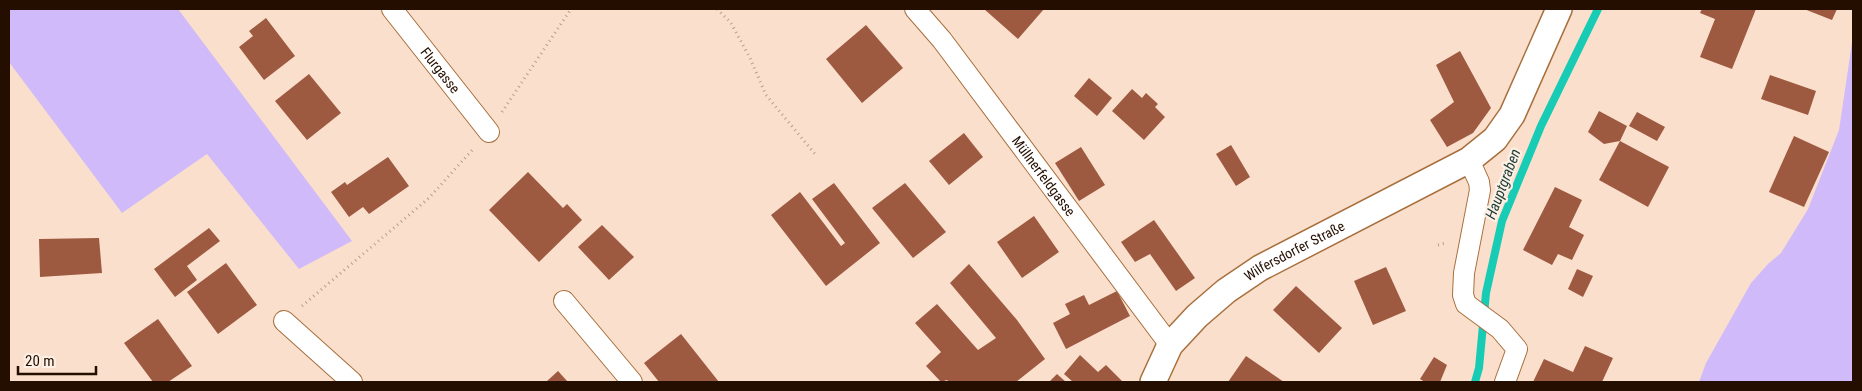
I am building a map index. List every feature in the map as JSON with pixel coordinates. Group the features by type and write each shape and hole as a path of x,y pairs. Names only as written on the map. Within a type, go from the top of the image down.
{"street":[{"name":"Flurgasse","path":"392,9 489,132"},
{"name":"Müllnerfeldgasse","path":"915,9 942,40 1170,345"},
{"name":"Wilfersdorfer Straße","path":"1153,382 1170,345 1197,316 1226,291 1260,268 1469,160 1495,139 1512,115 1559,9"},
{"path":"1469,160 1479,182 1480,190 1464,273 1463,295 1466,304 1500,329 1517,349 1505,382"},
{"path":"564,301 632,382"},
{"path":"284,321 352,382"}],"path":[{"path":"284,321 429,198 489,132 572,9"},
{"path":"718,9 731,23 750,58 766,95 815,154"}],"shaded area":[{"path":"9,9 178,9 352,241 299,269 207,154 122,213 9,62"},
{"path":"1853,36 1853,382 1699,382 1706,363 1751,283 1781,253 1808,209 1839,130"}],"building":[{"path":"984,9 1044,9 1018,39"},
{"path":"1702,9 1756,9 1732,69 1700,57 1715,19 1700,13"},
{"path":"1804,9 1837,9 1832,20"},
{"path":"266,18 295,56 264,80 239,47 253,36 249,31"},
{"path":"866,25 903,68 862,103 826,59"},
{"path":"1460,51 1491,108 1473,133 1447,147 1430,120 1454,102 1436,65"},
{"path":"309,74 341,113 307,140 275,101"},
{"path":"1770,75 1816,91 1808,115 1761,99"},
{"path":"1089,78 1112,98 1097,116 1074,96"},
{"path":"1132,89 1142,98 1146,93 1158,104 1155,107 1165,117 1144,140 1112,111"},
{"path":"1599,111 1627,126 1620,141 1604,144 1588,132"},
{"path":"1637,112 1665,127 1657,141 1629,126"},
{"path":"964,133 983,157 949,185 929,161"},
{"path":"1794,136 1829,152 1804,207 1769,192"},
{"path":"1620,141 1669,167 1648,207 1599,180"},
{"path":"1231,145 1250,177 1236,186 1216,154"},
{"path":"1081,147 1105,185 1079,201 1055,163"},
{"path":"388,157 409,186 369,214 363,207 349,217 331,192 345,182 347,185"},
{"path":"528,172 563,208 567,204 582,220 539,262 489,210"},
{"path":"834,183 880,243 826,286 771,215 800,192 841,246 845,243 812,199"},
{"path":"905,183 946,232 913,258 872,208"},
{"path":"1555,187 1582,200 1569,227 1584,235 1572,260 1558,254 1552,265 1523,250"},
{"path":"1034,216 1059,252 1022,278 997,242"},
{"path":"1154,220 1195,278 1176,291 1150,254 1135,262 1121,242"},
{"path":"602,225 634,257 609,280 578,247"},
{"path":"209,228 220,241 187,266 197,280 175,297 154,269"},
{"path":"99,238 102,273 40,277 39,239"},
{"path":"226,263 257,305 218,334 187,292"},
{"path":"969,264 1017,320 1045,359 1016,382 949,382 947,380 941,382 926,366 941,352 915,323 937,304 978,350 996,338 950,283"},
{"path":"1386,267 1406,311 1373,325 1354,281"},
{"path":"1577,269 1593,276 1583,297 1568,289"},
{"path":"1296,286 1342,328 1319,353 1273,310"},
{"path":"1117,291 1130,316 1066,349 1053,323 1070,314 1065,304 1084,295 1089,305"},
{"path":"158,319 192,366 168,382 153,382 124,343"},
{"path":"681,334 719,382 659,382 644,363"},
{"path":"1585,346 1613,358 1602,382 1533,382 1544,359 1573,372"},
{"path":"1080,355 1098,372 1106,365 1123,382 1073,382 1064,374"},
{"path":"1246,356 1284,382 1228,382"},
{"path":"1434,357 1447,365 1440,382 1425,382 1420,379"},
{"path":"558,371 568,382 546,382"},
{"path":"1057,374 1066,382 1049,382"}],"waterway":[{"name":"Hauptgraben","path":"1475,382 1479,368 1486,293 1502,221 1541,126 1598,9"}]}
